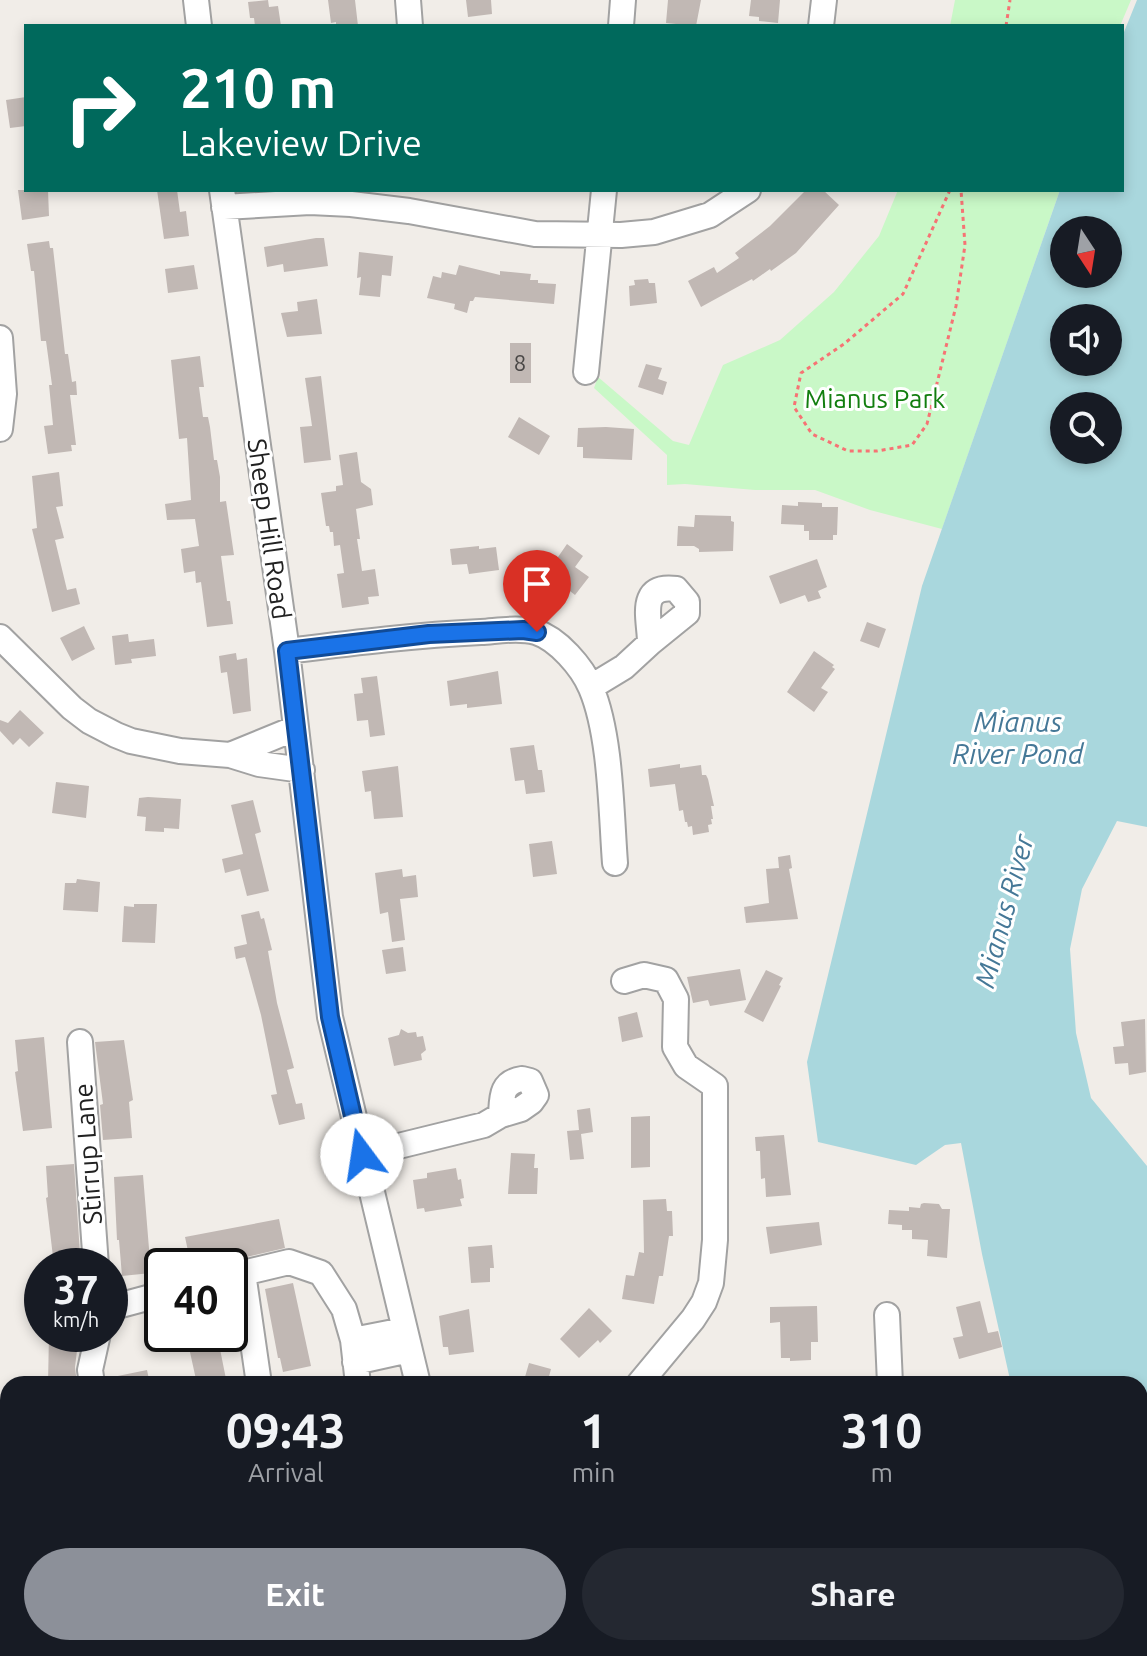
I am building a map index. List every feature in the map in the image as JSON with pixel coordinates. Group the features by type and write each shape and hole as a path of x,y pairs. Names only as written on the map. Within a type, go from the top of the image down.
{"street":[{"path":"196,0 199,24"},
{"path":"408,0 410,24"},
{"path":"621,24 623,0"},
{"path":"821,24 824,0"},
{"path":"586,372 604,192"},
{"path":"223,198 310,202 410,200 535,234 599,236 654,232 682,225 710,215 745,192"},
{"name":"Sheep Hill Road","path":"223,198 287,651 330,1017 416,1376"},
{"path":"0,338 4,394 0,429"},
{"path":"287,651 429,634 523,630 537,632 548,639 570,657 591,687 604,739 615,863"},
{"path":"0,637 72,708 104,729 141,743 180,751 230,755 299,749"},
{"path":"591,687 624,667 650,643"},
{"path":"230,755 259,764 299,749"},
{"path":"624,981 644,975 666,980 676,999 675,1047 686,1066 715,1086 715,1240 711,1283 693,1319 646,1376"},
{"name":"Stirrup Lane","path":"80,1042 95,1248"},
{"path":"362,1155 462,1132 501,1115"},
{"path":"248,1272 289,1262 321,1273 344,1309 355,1362 407,1340"},
{"path":"887,1315 890,1376"},
{"path":"248,1330 257,1376"},
{"path":"91,1376 94,1352"}],"path":[{"path":"1006,24 1010,0"},
{"path":"949,192 903,294 844,344 801,373 794,407 812,434 848,451 912,445 927,424 956,306 965,245 961,192"}],"green space":[{"path":"955,0 1131,0 1121,24 950,24"},
{"name":"Mianus Park","path":"897,192 1059,192 942,529 870,510 815,490 667,485 667,455 594,388 598,377 673,441 689,445 723,365 780,340 834,292 879,236"}],"water":[{"name":"Mianus River Pond","path":"1137,0 1147,0 1147,827 1117,821 1082,889 1070,949 1076,1033 1091,1098 1147,1166 1147,1376 1009,1376 961,1143 945,1145 916,1165 818,1142 807,1062 922,586 1050,219 1050,288 1122,288 1122,216 1051,216 1059,192 1124,192 1124,32"}],"building":[{"path":"268,0 269,7 278,6 281,24 255,24 254,18 250,18 248,2"},
{"path":"328,0 355,0 358,24 331,23"},
{"path":"466,0 491,0 492,14 468,17"},
{"path":"668,0 701,0 696,24 666,23"},
{"path":"751,0 780,0 778,23 759,21 759,17 749,16"},
{"path":"24,97 24,126 10,128 6,100"},
{"path":"18,190 48,192 49,216 22,220"},
{"path":"157,192 177,192 180,212 186,211 189,236 164,239"},
{"path":"804,192 825,192 839,205 796,253 771,271 701,307 688,281 714,267 717,273 739,258 735,253 770,226"},
{"path":"324,238 328,266 284,272 283,264 267,267 264,247"},
{"path":"49,241 50,248 53,248 65,354 68,354 72,382 76,381 77,395 70,395 76,445 71,445 72,451 48,454 44,426 53,425 49,385 52,385 46,341 41,341 34,271 31,271 27,244"},
{"path":"359,252 393,256 391,276 382,275 380,297 359,295"},
{"path":"194,265 198,289 168,293 165,269"},
{"path":"459,265 500,275 500,271 531,274 530,280 556,284 554,304 475,297 470,301 467,313 454,309 455,304 427,298 433,276 441,278 442,272 456,275"},
{"path":"648,279 649,283 655,283 657,303 630,306 629,286 635,285 634,280"},
{"path":"317,299 322,334 287,337 281,313 298,311 297,302"},
{"path":"510,343 531,343 531,383 510,383"},
{"path":"200,356 204,387 199,387 203,417 208,417 214,460 217,460 220,477 220,502 226,501 234,555 221,556 233,624 207,627 201,582 196,583 195,571 184,573 181,549 199,546 195,519 167,520 165,504 191,500 187,438 179,439 171,360"},
{"path":"646,364 662,368 658,379 667,382 663,395 638,387"},
{"path":"321,376 331,460 304,463 300,427 312,426 305,378"},
{"path":"519,417 550,436 539,455 508,437"},
{"path":"578,428 634,429 632,460 583,458 583,447 577,447"},
{"path":"357,452 361,482 371,489 373,505 356,509 360,539 357,539 362,571 375,569 379,596 368,597 369,604 342,608 337,574 344,573 340,545 334,546 333,532 326,526 321,493 336,491 336,486 343,485 339,455"},
{"path":"59,472 63,506 56,507 64,538 55,540 67,590 76,588 80,604 52,612 32,529 37,528 32,476"},
{"path":"798,502 838,507 837,535 833,535 833,540 809,540 809,531 804,531 804,525 781,524 782,505 798,506"},
{"path":"695,515 731,516 734,522 733,551 699,552 694,546 677,546 678,526 694,527"},
{"path":"567,544 583,556 575,567 589,577 575,595 547,573"},
{"path":"479,546 479,549 496,547 499,570 469,574 467,564 452,565 450,549"},
{"path":"817,559 827,587 818,591 821,598 808,602 805,595 780,604 769,576"},
{"path":"867,622 886,629 879,648 860,641"},
{"path":"84,626 95,649 72,661 60,638"},
{"path":"128,634 129,642 154,639 156,656 131,659 132,663 115,665 112,636"},
{"path":"814,651 835,669 821,688 828,692 814,712 787,692"},
{"path":"236,653 237,660 247,658 251,711 233,714 227,672 221,673 219,656"},
{"path":"498,671 502,704 467,708 467,704 450,706 447,681"},
{"path":"377,676 385,735 370,737 368,720 357,721 354,694 363,693 361,678"},
{"path":"20,710 44,733 29,747 20,738 13,745 0,731 0,720 8,723"},
{"path":"534,745 545,792 526,794 524,780 515,781 510,748"},
{"path":"680,764 680,768 701,765 702,775 708,779 714,806 711,806 713,819 712,824 708,825 709,832 693,835 692,826 688,827 685,822 683,810 679,811 675,784 650,787 648,769"},
{"path":"398,766 403,817 374,819 371,791 365,792 362,771"},
{"path":"56,782 89,786 86,818 52,813"},
{"path":"139,798 181,799 179,829 145,831 146,817 137,816"},
{"path":"253,800 261,832 255,834 269,891 247,896 240,869 225,873 222,859 243,854 231,805"},
{"path":"552,841 557,874 533,877 529,844"},
{"path":"790,855 792,868 789,869 798,919 746,923 744,907 769,903 766,869 779,868 778,857"},
{"path":"402,869 403,877 416,875 418,897 400,899 405,940 392,942 388,912 380,914 375,873"},
{"path":"77,879 100,882 98,912 63,910 65,883 76,883"},
{"path":"134,904 157,904 155,943 122,942 124,906 134,907"},
{"path":"259,911 261,919 264,918 272,950 268,951 277,1003 294,1068 287,1070 296,1104 302,1103 305,1119 279,1125 271,1095 277,1094 261,1015 245,957 236,959 234,947 247,944 241,915"},
{"path":"403,947 406,971 386,974 382,950"},
{"path":"740,969 746,1000 710,1006 708,1000 693,1003 687,977"},
{"path":"766,970 783,978 763,1022 744,1012"},
{"path":"637,1012 643,1037 622,1042 618,1017"},
{"path":"1145,1019 1146,1072 1129,1075 1128,1063 1115,1064 1113,1047 1124,1046 1121,1022"},
{"path":"401,1029 408,1033 416,1032 417,1037 423,1036 426,1050 421,1054 422,1060 394,1066 388,1038 399,1035"},
{"path":"44,1037 52,1128 23,1131 15,1072 18,1071 15,1040"},
{"path":"124,1040 133,1100 129,1102 132,1138 103,1140 100,1105 103,1104 95,1042"},
{"path":"590,1108 593,1132 581,1134 584,1159 570,1160 567,1131 579,1130 577,1110"},
{"path":"650,1116 650,1167 631,1168 631,1117"},
{"path":"784,1135 791,1195 766,1197 765,1178 761,1179 760,1151 756,1151 755,1137"},
{"path":"511,1153 535,1154 537,1194 508,1194"},
{"path":"74,1164 80,1248 52,1248 46,1166"},
{"path":"456,1168 464,1198 460,1199 462,1206 425,1212 424,1208 417,1209 413,1180 427,1178 427,1173"},
{"path":"143,1175 149,1248 144,1248 144,1274 128,1275 128,1248 120,1248 117,1240 114,1177"},
{"path":"666,1199 667,1211 672,1211 673,1236 669,1236 663,1276 659,1276 654,1304 622,1299 626,1275 634,1276 639,1252 644,1253 643,1200"},
{"path":"924,1203 950,1209 947,1258 927,1256 928,1240 912,1239 912,1230 902,1230 902,1225 888,1224 889,1210 909,1211 909,1207 920,1208"},
{"path":"279,1219 285,1248 248,1257 248,1248 187,1248 185,1237"},
{"path":"819,1222 822,1245 770,1254 766,1227"},
{"path":"492,1245 494,1268 490,1268 490,1282 471,1283 468,1247"},
{"path":"293,1283 311,1366 283,1372 265,1289"},
{"path":"980,1301 988,1333 998,1331 1002,1347 959,1359 953,1338 963,1336 956,1307"},
{"path":"817,1306 818,1342 811,1342 811,1360 781,1358 780,1322 770,1323 770,1307"},
{"path":"589,1308 612,1331 579,1358 560,1339"},
{"path":"469,1309 474,1352 449,1355 448,1347 443,1347 439,1316"},
{"path":"49,1352 77,1352 76,1376 48,1376"},
{"path":"190,1352 221,1352 225,1376 195,1376"},
{"path":"529,1363 551,1369 549,1376 525,1376"},
{"path":"147,1370 148,1376 118,1376"}],"route":[{"path":"362,1155 330,1017 287,651 429,634 537,632"}],"water label":[{"name":"Mianus River","path":"1004,911"}]}
